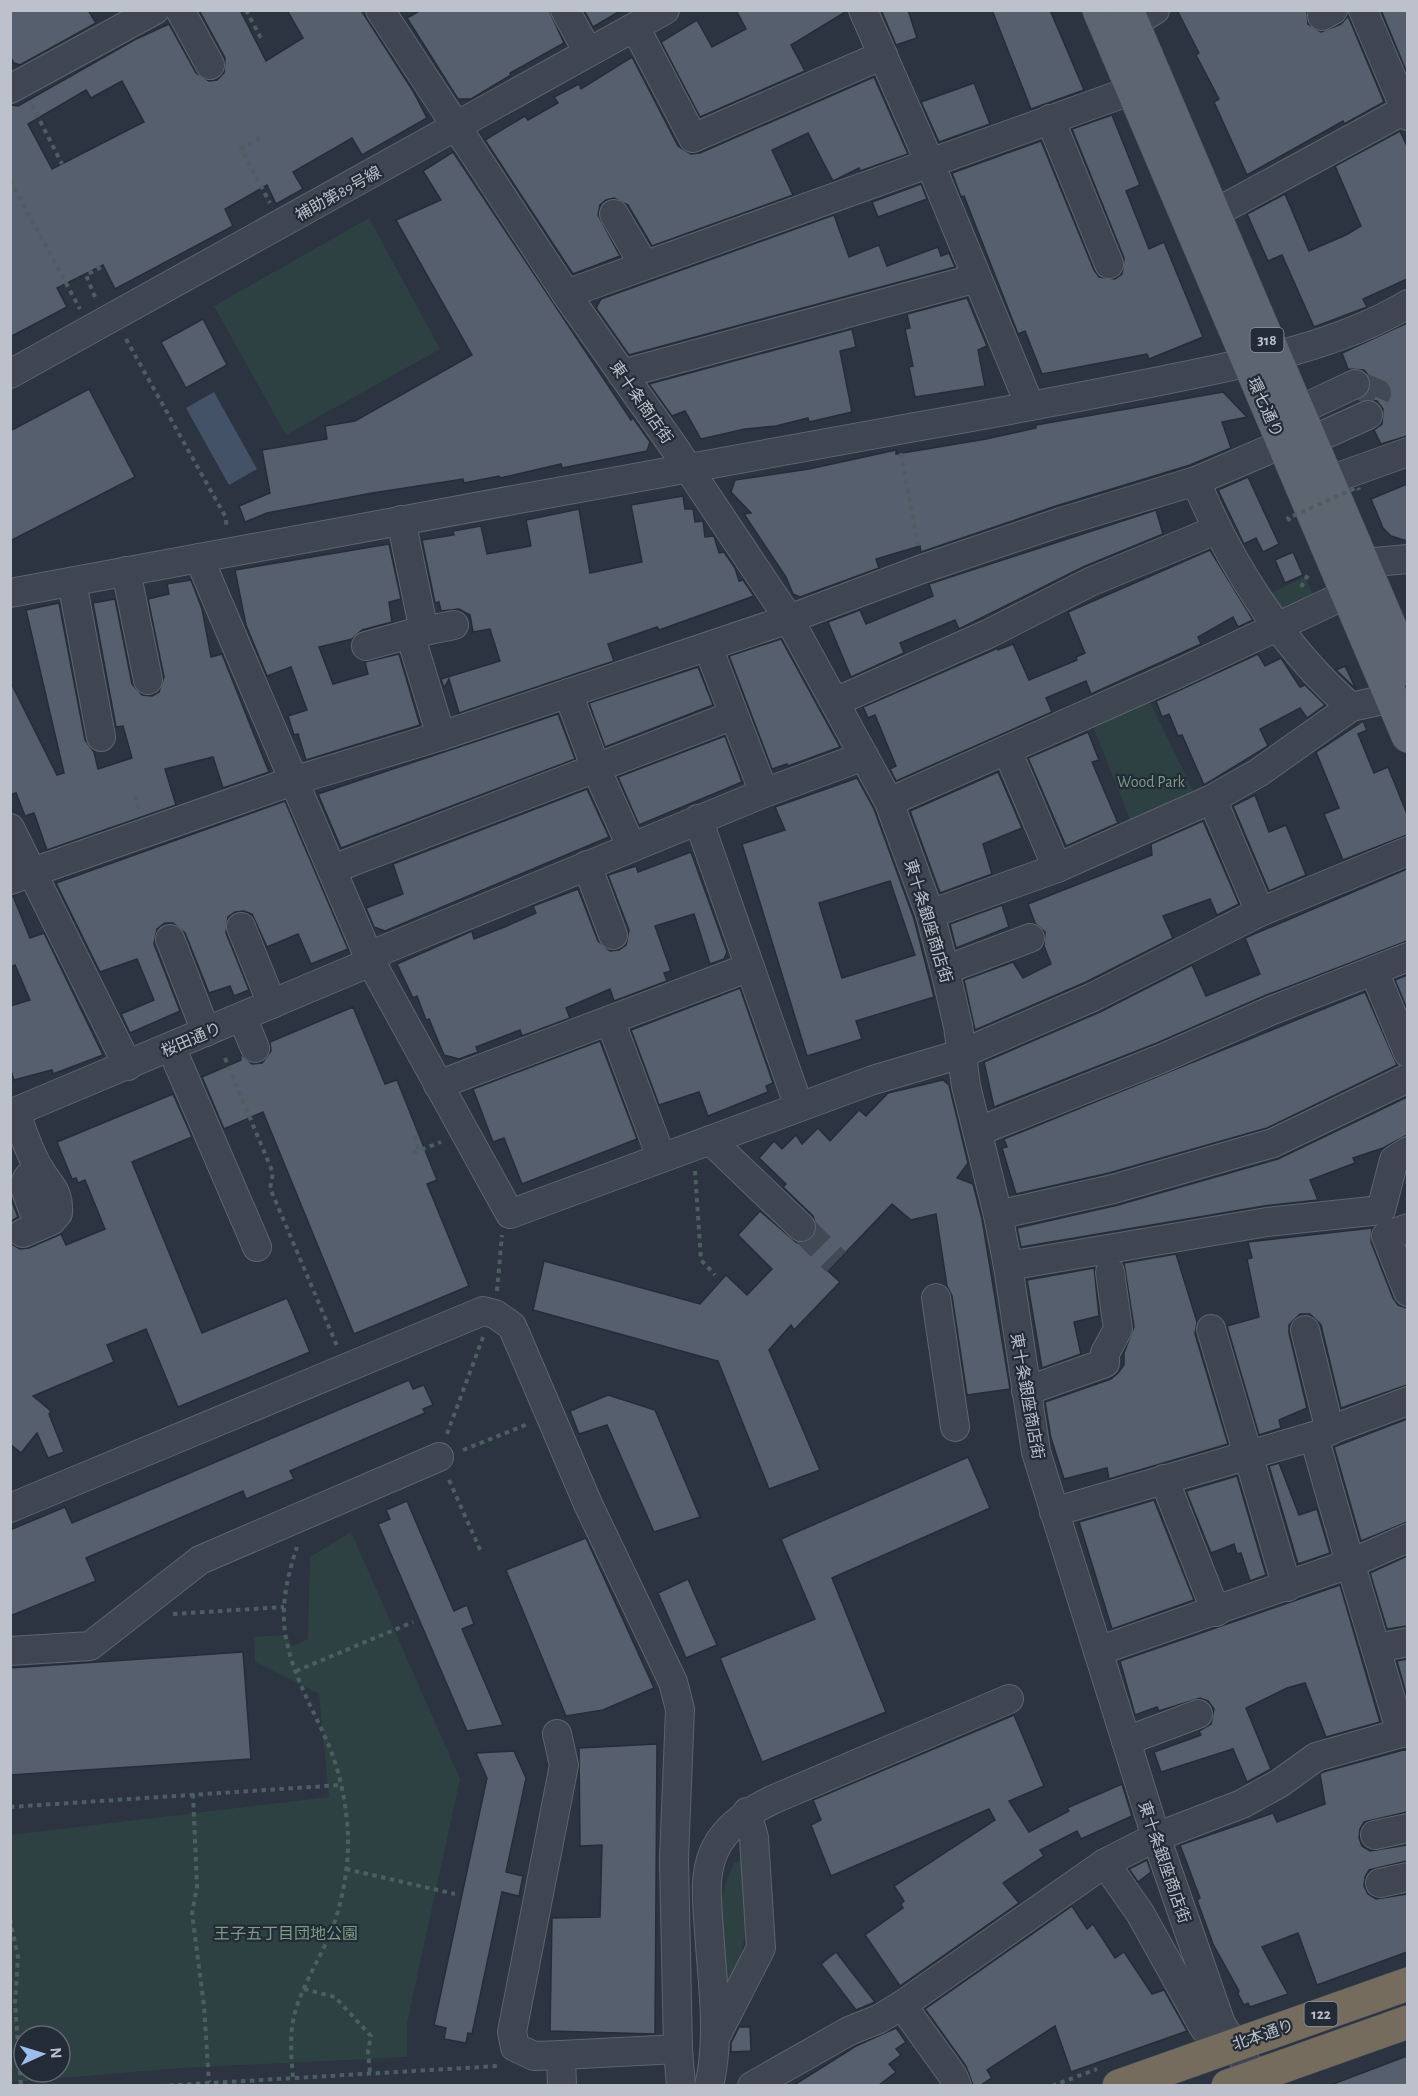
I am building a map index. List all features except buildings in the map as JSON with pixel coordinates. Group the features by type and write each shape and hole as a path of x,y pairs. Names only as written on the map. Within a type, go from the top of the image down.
{"highway":[{"name":"北本通り","path":"1119,2085 1407,1984"},
{"name":"122","path":"1248,2082 1407,2022"}],"main road":[{"name":"環七通り","path":"1099,10 1133,90 1260,358 1296,443 1347,594 1407,736"},
{"name":"環七通り","path":"1139,15 1215,213 1260,358 1298,411 1296,443 1327,481 1407,669"}],"street":[{"path":"13,86 155,10"},
{"path":"180,10 210,65"},
{"path":"566,10 588,52"},
{"name":"補助第89号線","path":"10,374 665,10"},
{"path":"863,10 929,161 1030,406"},
{"path":"1215,213 1407,111 1363,10"},
{"name":"東十条商店街","path":"390,14 457,127 566,294 687,467 789,620 889,802"},
{"path":"635,27 693,138 883,55"},
{"path":"566,294 929,161 1133,90"},
{"path":"1050,119 1108,264"},
{"path":"614,214 644,265"},
{"path":"622,374 977,278"},
{"path":"10,593 687,467 1030,406 1260,358 1382,319 1407,303"},
{"path":"1298,411 1355,384"},
{"path":"21,876 296,780 441,736 789,620 922,569 1061,522 1196,482 1368,415"},
{"path":"1327,481 1407,452"},
{"path":"1196,482 1216,530 1276,626 1351,707"},
{"path":"401,520 417,633 441,736"},
{"path":"836,702 988,634 1090,582 1216,530"},
{"path":"200,558 296,780 371,962 510,1214 873,1080 961,1054 1093,997 1260,912 1407,851"},
{"path":"1363,563 1407,559"},
{"path":"126,571 148,680"},
{"path":"72,582 101,736"},
{"path":"889,802 1347,594"},
{"path":"366,646 454,625"},
{"path":"708,647 764,793"},
{"path":"568,693 595,766 631,846"},
{"path":"930,914 1057,868 1212,799 1258,773 1351,707 1392,698"},
{"path":"333,869 595,766 734,715"},
{"path":"1007,750 1057,868"},
{"name":"桜田通り","path":"13,1113 371,962 382,950 698,819 864,756"},
{"path":"1212,799 1260,912"},
{"name":"東十条銀座商店街","path":"889,802 930,914 945,970 966,1086 979,1131 1008,1266 1036,1452 1156,1837 1221,2024 1235,2043 1248,2082"},
{"path":"698,819 799,1107"},
{"path":"10,828 21,876 128,1066"},
{"path":"586,865 613,935"},
{"path":"241,927 272,1004"},
{"path":"945,970 1030,938"},
{"path":"170,939 206,1032"},
{"path":"979,1131 1407,957"},
{"path":"438,1085 750,967"},
{"path":"1374,971 1407,1053"},
{"path":"242,1017 255,1048"},
{"path":"610,1020 661,1157"},
{"path":"171,1047 257,1247"},
{"path":"998,1215 1113,1189 1273,1143 1407,1077"},
{"path":"13,1113 40,1171 51,1182 58,1202 58,1213 51,1221 31,1229"},
{"path":"702,1143 801,1227"},
{"path":"1008,1266 1267,1222 1381,1210 1394,1160 1407,1151"},
{"path":"1407,1228 1386,1236 1407,1292"},
{"path":"1026,1391 1105,1363 1105,1353 1118,1329 1110,1272"},
{"path":"936,1298 955,1427"},
{"path":"10,1508 483,1311 495,1314 512,1326 588,1504 673,1682 680,1708 674,1859 678,2049 681,2085"},
{"path":"1211,1329 1246,1455 1287,1587"},
{"path":"753,2085 849,2031 879,2019 902,2005 1105,1863 1156,1837 1242,1804 1280,1783 1316,1757 1404,1732 1349,1564 1322,1434 1305,1330"},
{"path":"1054,1512 1322,1434 1407,1401"},
{"path":"10,1652 90,1646 200,1560 439,1457"},
{"path":"1164,1479 1216,1612"},
{"path":"1098,1651 1287,1587 1349,1564 1407,1538"},
{"path":"1378,1648 1407,1642"},
{"path":"709,2085 714,2068 714,2038 706,1874 719,1842 747,1812 1009,1700"},
{"path":"1126,1741 1198,1714"},
{"path":"557,1734 564,1765 512,2032 515,2047 534,2056 678,2049"},
{"path":"714,2038 761,1948 754,1838 747,1812"},
{"path":"1375,1835 1407,1828"},
{"path":"1105,1863 1140,1913 1204,2028"},
{"path":"902,2005 953,2076 957,2085"},
{"path":"561,2055 562,2085"}],"path":[{"path":"246,10 263,42"},
{"path":"13,86 62,164"},
{"path":"260,138 241,149 273,209"},
{"path":"10,180 82,312"},
{"path":"95,294 86,275 104,266"},
{"path":"124,335 225,516 229,534"},
{"path":"900,446 922,569"},
{"path":"1290,521 1288,518 1358,487 1359,490"},
{"path":"1261,602 1280,597 1302,587 1314,564"},
{"path":"225,1058 273,1173 270,1188 339,1350"},
{"path":"414,1136 419,1150"},
{"path":"413,1153 450,1139"},
{"path":"702,1143 701,1260 715,1275"},
{"path":"497,1291 503,1231"},
{"path":"482,1554 439,1457 486,1331"},
{"path":"439,1457 476,1447 535,1421"},
{"path":"293,2077 291,2040 295,2010 331,1932 346,1869 348,1835 341,1785 332,1753 296,1671 285,1632 284,1607 287,1578 312,1510"},
{"path":"128,1616 284,1607"},
{"path":"296,1671 413,1622"},
{"path":"10,1807 341,1785"},
{"path":"193,1794 197,1887 192,1913 204,2006 209,2082"},
{"path":"346,1869 455,1894"},
{"path":"10,1918 18,1957 15,2003 21,2085"},
{"path":"304,1989 335,1997 371,2036 368,2051 370,2073"},
{"path":"160,2085 509,2066"}],"green space":[{"path":"369,218 440,349 286,435 214,306"},
{"path":"1305,577 1315,599 1281,615 1267,595"},
{"name":"Wood Park","path":"1148,698 1198,801 1134,829 1090,719"},
{"name":"王子五丁目団地公園","path":"351,1532 460,1779 407,2023 407,2057 180,2068 72,2077 72,2024 12,2024 11,2082 11,1835 329,1797 319,1694 255,1662 254,1637 287,1635 292,1646 308,1639 310,1557"},
{"path":"742,1859 748,1921 738,1969 723,1987 720,1909 727,1879 734,1863"}],"water":[{"path":"214,392 257,469 229,485 186,408"}],"tunnel":[{"path":"1355,384 1377,393 1368,415"},
{"path":"801,1227 836,1262"}]}
